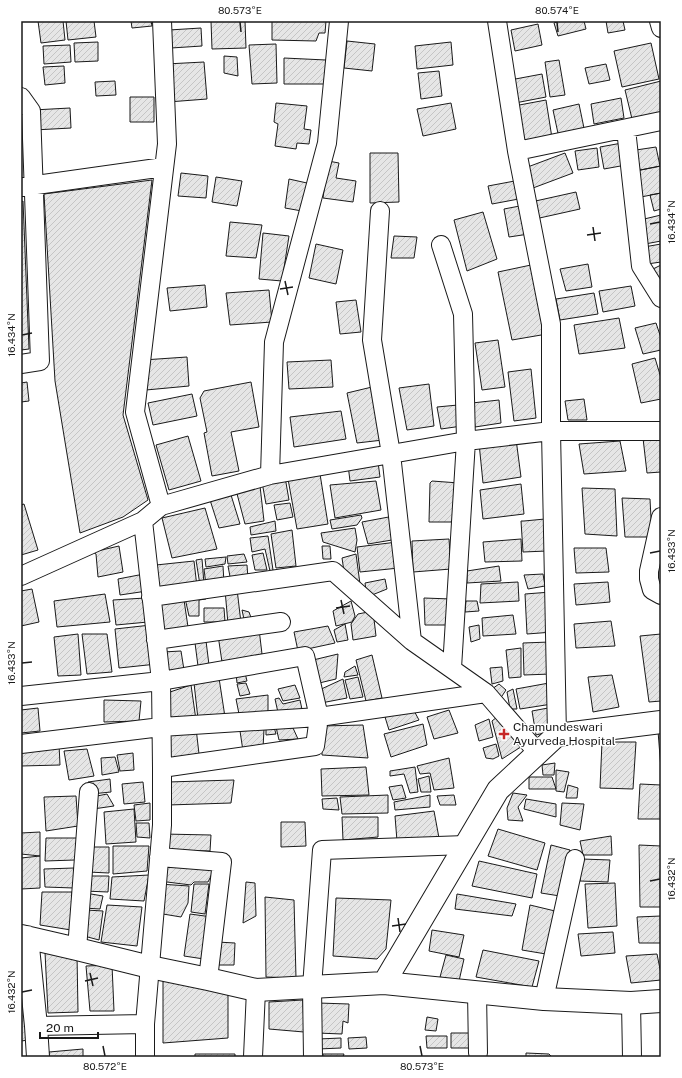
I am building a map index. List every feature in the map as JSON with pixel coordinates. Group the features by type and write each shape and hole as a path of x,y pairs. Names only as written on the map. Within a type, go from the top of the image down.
{"street":[{"path":"161,506 135,412 167,144 162,21"},
{"path":"270,476 274,342 327,142 340,21"},
{"path":"497,21 517,151 551,324 551,431 557,735"},
{"path":"659,21 661,28"},
{"path":"21,96 30,111 27,186 40,361 21,364"},
{"path":"517,151 661,121"},
{"path":"626,129 642,266 661,298"},
{"path":"27,186 164,167"},
{"path":"380,211 372,340 391,454 412,641"},
{"path":"441,245 463,314 466,441 452,668"},
{"path":"21,576 143,522 161,506 270,476 466,441 551,431 661,431"},
{"path":"661,518 649,571 649,579 652,590 661,595"},
{"path":"143,522 161,681 162,768 162,825 145,1024 145,1057"},
{"path":"151,597 333,571 412,641 486,693 538,753"},
{"path":"156,640 281,622"},
{"path":"21,696 161,681 305,656 319,717 315,746 162,768"},
{"path":"21,744 161,727 319,717 486,693"},
{"path":"384,983 498,790 557,735 661,722"},
{"path":"78,949 88,792"},
{"path":"313,1057 312,987 322,850 466,844"},
{"path":"159,856 222,862 208,979"},
{"path":"544,999 575,859"},
{"path":"38,1057 36,1026 24,936 150,967 256,990 384,983 544,999 631,1003 661,1001"},
{"path":"253,1057 256,990"},
{"path":"477,992 478,1053"},
{"path":"631,1003 632,1057"},
{"path":"36,1026 145,1024"}],"building":[{"path":"38,21 63,21 65,40 41,43"},
{"path":"66,21 94,21 96,37 68,40"},
{"path":"131,21 151,21 152,26 132,28"},
{"path":"211,21 245,21 246,48 212,49"},
{"path":"272,21 326,21 325,33 319,33 316,41 272,40"},
{"path":"560,21 584,21 586,29 558,36 554,23"},
{"path":"606,21 623,21 625,30 608,33"},
{"path":"538,24 542,45 515,51 511,30"},
{"path":"201,28 202,46 171,48 169,30"},
{"path":"347,41 375,44 372,71 344,68"},
{"path":"98,42 98,61 75,62 74,43"},
{"path":"451,42 453,65 417,69 415,46"},
{"path":"651,43 659,79 622,87 614,51"},
{"path":"276,44 277,83 252,84 249,45"},
{"path":"70,45 71,62 44,64 43,46"},
{"path":"224,56 237,57 238,76 224,73"},
{"path":"284,58 326,60 326,84 284,84"},
{"path":"559,60 565,95 550,97 545,62"},
{"path":"204,62 207,99 168,102 166,64"},
{"path":"606,64 610,80 589,84 585,68"},
{"path":"64,66 65,83 45,85 43,67"},
{"path":"439,71 442,96 421,99 418,73"},
{"path":"542,74 546,97 515,103 510,80"},
{"path":"115,81 116,95 96,96 95,82"},
{"path":"661,81 661,116 633,123 625,90"},
{"path":"130,97 154,97 154,122 130,122"},
{"path":"621,98 624,118 594,124 591,104"},
{"path":"546,100 552,138 519,143 514,106"},
{"path":"276,103 307,106 304,129 311,130 309,144 297,143 296,149 275,146 278,124 274,122"},
{"path":"451,103 456,129 423,136 417,109"},
{"path":"579,104 585,133 559,138 553,110"},
{"path":"70,108 71,128 34,130 33,110"},
{"path":"622,143 626,165 604,169 600,147"},
{"path":"656,147 660,166 640,170 636,150"},
{"path":"597,148 599,167 578,170 575,151"},
{"path":"370,153 398,153 399,202 370,203"},
{"path":"565,153 573,173 533,188 525,168"},
{"path":"328,161 339,163 336,178 356,181 353,202 323,198"},
{"path":"661,166 661,193 641,197 636,171"},
{"path":"181,173 208,176 206,198 178,196"},
{"path":"216,177 242,181 237,206 212,202"},
{"path":"289,179 307,183 302,211 285,208"},
{"path":"152,180 123,415 148,500 123,517 80,533 55,381 44,194"},
{"path":"520,180 524,198 492,204 488,186"},
{"path":"576,192 580,209 535,219 531,202"},
{"path":"661,193 661,209 654,211 650,195"},
{"path":"23,201 29,349 21,350 21,202"},
{"path":"525,205 529,234 509,237 504,209"},
{"path":"483,212 497,259 467,271 454,220"},
{"path":"661,215 661,241 645,244 640,220"},
{"path":"230,222 262,225 256,258 226,256"},
{"path":"263,233 289,236 282,281 259,279"},
{"path":"394,236 417,237 414,258 391,258"},
{"path":"316,244 343,250 336,284 309,278"},
{"path":"661,244 661,262 647,264 644,247"},
{"path":"588,264 592,287 566,291 560,269"},
{"path":"531,265 547,334 512,340 498,272"},
{"path":"661,265 661,284 653,269"},
{"path":"205,285 207,307 170,311 167,288"},
{"path":"631,286 635,306 603,312 599,291"},
{"path":"269,290 272,322 230,325 226,293"},
{"path":"594,293 598,314 560,320 556,299"},
{"path":"356,300 361,332 340,334 336,302"},
{"path":"619,318 625,348 579,354 574,325"},
{"path":"656,323 661,338 661,350 643,354 635,328"},
{"path":"498,340 505,387 482,390 475,343"},
{"path":"187,357 189,386 146,390 143,360"},
{"path":"655,358 661,378 661,399 641,403 632,364"},
{"path":"331,360 333,387 289,389 287,362"},
{"path":"531,369 536,418 514,421 508,372"},
{"path":"27,382 29,401 21,402 21,383"},
{"path":"251,382 259,427 231,432 239,471 212,476 204,433 207,432 200,398 204,391"},
{"path":"429,384 434,426 407,430 399,388"},
{"path":"372,387 383,440 357,443 347,393"},
{"path":"192,394 197,416 153,425 148,403"},
{"path":"584,399 587,420 568,420 565,401"},
{"path":"499,400 501,423 475,427 472,403"},
{"path":"458,405 462,426 441,429 437,407"},
{"path":"341,411 346,439 294,447 290,417"},
{"path":"188,436 201,481 169,490 156,445"},
{"path":"661,437 661,472 647,473 643,438"},
{"path":"516,439 521,477 483,483 479,443"},
{"path":"620,441 626,471 584,474 579,444"},
{"path":"378,462 380,477 350,481 348,465"},
{"path":"320,474 328,524 297,529 288,479"},
{"path":"285,477 289,500 266,504 262,482"},
{"path":"376,481 381,510 335,518 330,485"},
{"path":"432,481 459,483 458,522 429,522 430,483"},
{"path":"521,484 524,514 483,519 480,490"},
{"path":"260,486 264,521 245,524 236,490"},
{"path":"582,488 615,489 617,536 585,534"},
{"path":"231,495 240,524 219,528 210,500"},
{"path":"622,498 650,499 652,537 625,537"},
{"path":"290,503 293,517 277,520 274,505"},
{"path":"24,504 38,550 21,555 21,505"},
{"path":"205,508 217,549 172,558 162,518"},
{"path":"361,515 362,518 357,525 332,529 330,520"},
{"path":"394,516 398,539 368,544 362,522"},
{"path":"545,519 547,551 523,552 521,521"},
{"path":"275,521 276,531 251,535 250,527"},
{"path":"355,528 357,540 355,552 323,542 321,533"},
{"path":"292,530 296,566 276,568 271,534"},
{"path":"268,536 273,570 270,571 265,549 252,552 250,538"},
{"path":"449,539 451,569 413,572 412,541"},
{"path":"521,539 522,561 485,562 483,542"},
{"path":"397,542 399,568 360,572 357,547"},
{"path":"119,546 123,572 98,577 96,554 93,552"},
{"path":"322,546 330,546 331,559 323,559"},
{"path":"574,548 606,548 609,572 576,573"},
{"path":"263,553 267,570 255,570 252,555"},
{"path":"244,554 247,562 228,564 227,556"},
{"path":"356,554 360,584 345,578 342,558"},
{"path":"226,557 225,564 206,567 205,559"},
{"path":"202,559 204,584 200,585 196,560"},
{"path":"194,561 197,587 159,592 156,565"},
{"path":"247,565 248,579 231,582 228,566"},
{"path":"223,566 224,583 206,585 204,569"},
{"path":"499,566 501,581 467,583 467,571"},
{"path":"144,574 147,591 120,595 118,579"},
{"path":"543,574 545,586 528,589 524,575"},
{"path":"385,579 387,589 367,597 365,583"},
{"path":"518,582 519,601 480,603 481,584"},
{"path":"608,582 610,602 576,605 574,584"},
{"path":"32,589 39,622 21,626 21,591"},
{"path":"237,589 241,623 228,624 225,590"},
{"path":"204,591 206,599 199,600 199,616 189,616 185,598"},
{"path":"551,592 553,632 527,634 525,594"},
{"path":"105,594 110,622 57,627 54,601"},
{"path":"145,598 148,622 116,625 113,600"},
{"path":"424,598 451,599 451,625 425,625"},
{"path":"184,600 188,627 162,631 158,603"},
{"path":"351,601 355,616 352,622 336,626 333,611"},
{"path":"466,601 477,601 479,611 465,612"},
{"path":"204,608 224,608 225,622 204,622"},
{"path":"242,610 249,612 253,623 245,624"},
{"path":"373,611 376,636 353,640 351,624 358,614"},
{"path":"513,615 516,634 483,636 482,618"},
{"path":"611,621 615,646 576,648 574,624"},
{"path":"345,624 348,640 337,642 334,630"},
{"path":"151,625 157,664 119,668 115,629"},
{"path":"479,625 480,639 471,642 469,627"},
{"path":"328,626 335,643 298,651 294,632"},
{"path":"259,629 262,654 222,662 218,635"},
{"path":"78,634 81,675 58,676 54,637"},
{"path":"82,634 107,634 112,672 87,674"},
{"path":"661,634 661,701 649,702 640,636"},
{"path":"206,641 209,665 198,666 195,643"},
{"path":"550,642 551,674 524,675 523,643"},
{"path":"521,648 521,677 509,678 506,650"},
{"path":"181,651 184,670 169,672 163,652"},
{"path":"338,654 336,679 315,684 309,661"},
{"path":"372,655 382,698 366,701 356,660"},
{"path":"355,666 358,675 344,677 345,672"},
{"path":"502,667 503,681 492,684 490,668"},
{"path":"236,673 245,673 247,681 237,683"},
{"path":"612,675 619,707 593,712 588,677"},
{"path":"358,677 363,697 350,699 345,680"},
{"path":"219,678 225,717 198,719 194,683"},
{"path":"343,679 347,698 321,703 317,691"},
{"path":"246,683 250,694 240,696 237,684"},
{"path":"549,683 552,704 520,709 516,689"},
{"path":"499,684 506,690 500,699 492,689"},
{"path":"191,685 196,720 170,722 167,693"},
{"path":"295,685 300,698 283,701 278,689"},
{"path":"513,689 517,709 510,709 507,692"},
{"path":"268,695 268,718 240,719 236,699"},
{"path":"279,698 283,704 300,700 303,714 279,717 275,699"},
{"path":"104,700 141,701 139,721 104,722"},
{"path":"412,707 419,720 389,730 385,717"},
{"path":"38,708 40,731 21,733 21,710"},
{"path":"548,708 552,731 536,735 532,711"},
{"path":"449,710 458,733 434,739 427,717"},
{"path":"502,713 527,743 502,759 492,721"},
{"path":"489,719 493,737 479,741 475,725"},
{"path":"423,724 427,745 391,757 384,734"},
{"path":"363,725 368,758 322,755 322,726"},
{"path":"274,727 276,734 266,735 266,728"},
{"path":"276,727 293,728 298,739 279,740"},
{"path":"196,728 199,754 168,759 165,733"},
{"path":"264,729 263,748 243,751 240,731"},
{"path":"658,731 661,732 661,769"},
{"path":"602,742 636,742 633,789 600,788"},
{"path":"59,744 60,765 21,766 21,751"},
{"path":"496,744 499,756 493,759 486,758 483,748"},
{"path":"87,749 94,776 69,780 64,751"},
{"path":"133,753 134,770 120,771 117,755"},
{"path":"115,757 119,772 102,775 101,758"},
{"path":"449,758 454,788 434,790 430,773 420,774 417,766"},
{"path":"555,763 554,775 543,775 542,765"},
{"path":"366,767 369,795 322,796 321,769"},
{"path":"415,767 418,792 410,793 404,774 390,776 390,771"},
{"path":"556,770 569,772 564,792 556,791"},
{"path":"429,776 431,792 421,792 418,779"},
{"path":"529,777 552,777 556,789 529,789"},
{"path":"110,779 111,792 91,794 88,782"},
{"path":"234,780 231,803 168,805 168,782"},
{"path":"143,782 145,802 124,804 122,784"},
{"path":"640,784 661,785 661,819 638,819"},
{"path":"402,785 406,798 393,800 389,787"},
{"path":"568,785 578,788 577,798 566,798"},
{"path":"513,793 527,795 518,807 523,821 508,820 507,808"},
{"path":"107,794 114,806 93,809 92,797"},
{"path":"388,795 388,813 342,814 340,797"},
{"path":"430,795 430,807 395,810 394,802"},
{"path":"454,795 456,805 440,805 437,796"},
{"path":"76,796 78,826 46,831 44,797"},
{"path":"337,798 339,810 323,809 322,799"},
{"path":"526,799 556,804 556,817 524,809"},
{"path":"150,803 150,820 136,821 134,805"},
{"path":"562,803 584,804 580,830 560,825"},
{"path":"134,809 136,842 106,844 104,812"},
{"path":"434,811 439,838 397,841 395,816"},
{"path":"342,817 378,817 378,837 343,840"},
{"path":"281,822 305,822 306,846 281,847"},
{"path":"136,823 149,823 150,838 137,837"},
{"path":"498,829 545,843 537,870 488,856"},
{"path":"40,832 40,856 21,854 21,833"},
{"path":"163,834 211,835 210,851 163,850"},
{"path":"611,836 612,855 583,855 580,841"},
{"path":"46,838 78,838 75,860 45,861"},
{"path":"551,845 570,850 560,896 541,893"},
{"path":"639,845 661,846 661,907 640,907"},
{"path":"113,846 149,846 147,871 113,874"},
{"path":"88,847 109,847 109,873 88,872"},
{"path":"40,856 40,888 21,889 21,858"},
{"path":"161,859 217,864 208,882 194,882 191,885 159,881"},
{"path":"582,859 610,860 608,882 580,881"},
{"path":"479,861 537,874 532,898 472,886"},
{"path":"74,868 74,888 45,887 44,869"},
{"path":"149,875 144,901 110,899 112,877"},
{"path":"86,876 109,876 108,892 84,891"},
{"path":"246,882 255,883 256,916 243,923"},
{"path":"615,883 617,926 588,928 585,884"},
{"path":"159,884 189,886 188,903 181,917 157,913"},
{"path":"194,884 209,884 205,914 191,912"},
{"path":"42,892 72,892 71,930 40,925"},
{"path":"85,893 103,896 100,909 84,908"},
{"path":"457,894 516,904 512,916 455,909"},
{"path":"265,897 294,900 296,978 266,977"},
{"path":"336,898 391,900 386,949 377,959 333,956"},
{"path":"107,905 142,907 137,946 101,942"},
{"path":"530,905 555,911 546,954 522,950"},
{"path":"86,910 103,911 99,940 84,936"},
{"path":"190,914 212,917 204,959 184,956"},
{"path":"661,916 661,943 639,943 637,917"},
{"path":"432,930 464,935 459,957 429,951"},
{"path":"613,932 615,953 581,956 578,934"},
{"path":"217,942 235,943 234,965 216,965"},
{"path":"483,950 539,961 532,987 476,977"},
{"path":"45,952 77,955 78,1012 48,1013"},
{"path":"657,954 661,980 631,983 626,956"},
{"path":"446,955 464,959 459,981 440,977"},
{"path":"112,965 114,1011 90,1011 86,966"},
{"path":"163,978 228,989 228,1038 163,1043"},
{"path":"303,1000 304,1032 269,1029 269,1002"},
{"path":"21,1002 23,1002 29,1040 21,1041"},
{"path":"318,1003 349,1004 348,1023 343,1021 342,1034 317,1033"},
{"path":"427,1017 438,1019 436,1031 425,1030"},
{"path":"451,1033 473,1033 473,1048 451,1048"},
{"path":"426,1036 447,1036 447,1048 427,1048"},
{"path":"366,1037 367,1048 349,1049 348,1038"},
{"path":"341,1038 341,1048 318,1049 318,1039"},
{"path":"83,1049 83,1057 49,1057 49,1052"},
{"path":"526,1053 549,1054 552,1057 526,1057"},
{"path":"195,1054 235,1054 235,1057 195,1057"},
{"path":"323,1054 344,1054 343,1057 323,1057"}],"place":[{"name":"Chamundeswari Ayurveda Hospital","path":"504,734"}]}
